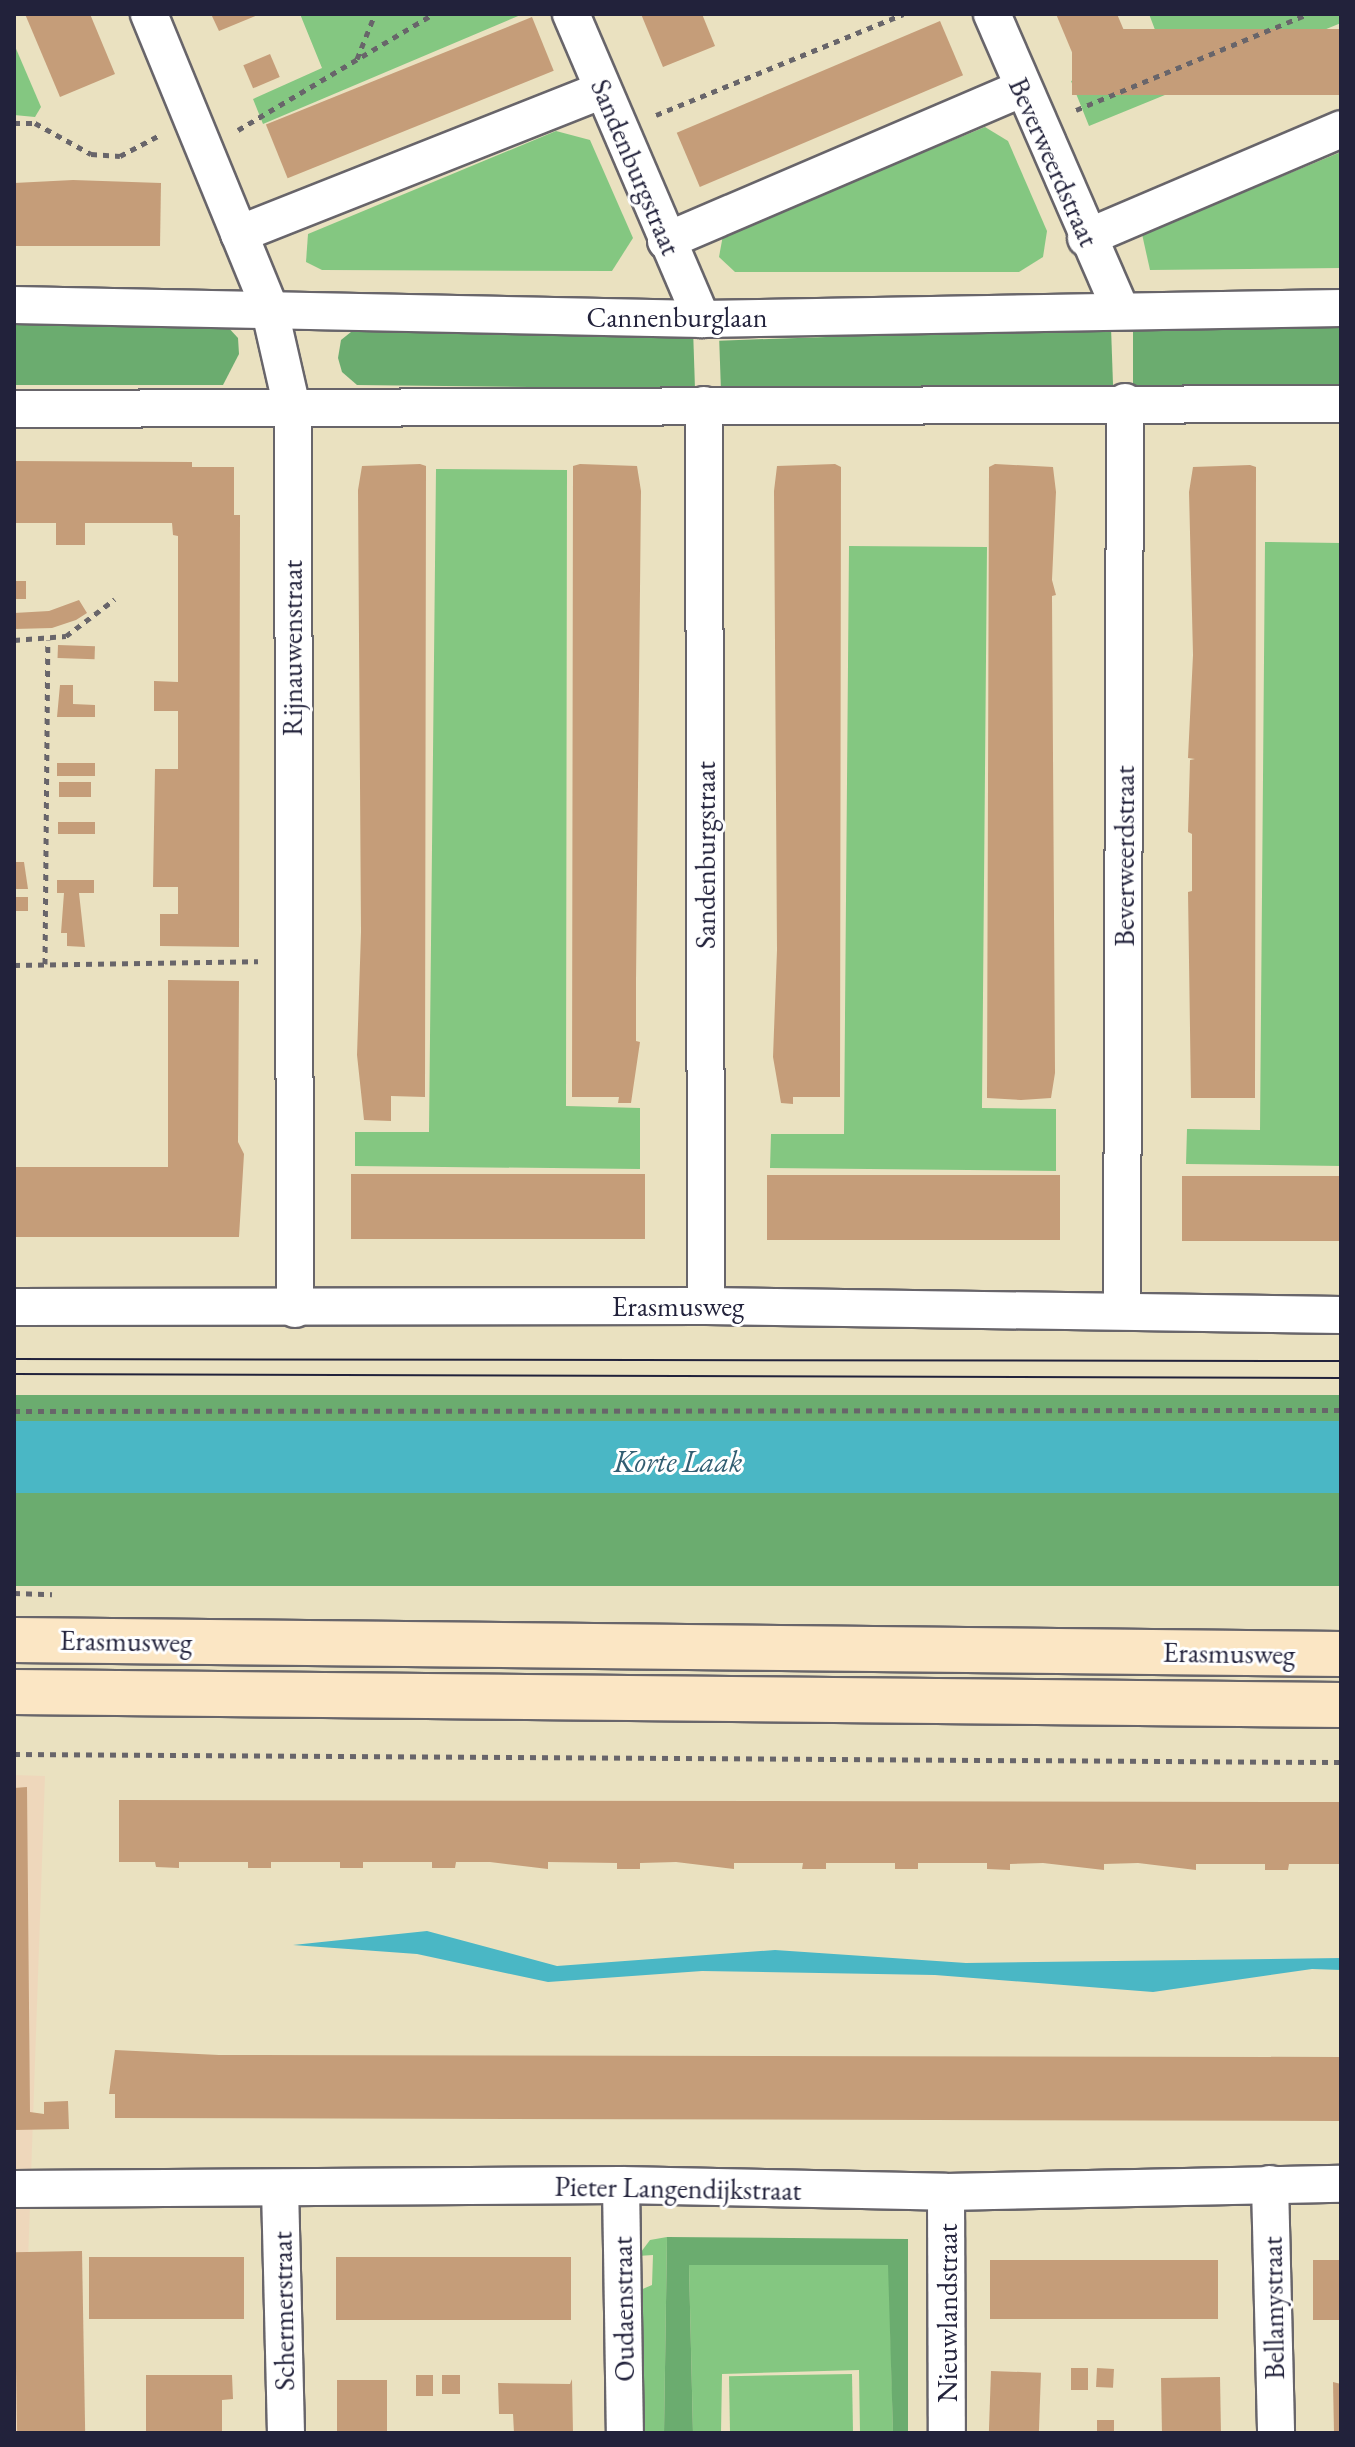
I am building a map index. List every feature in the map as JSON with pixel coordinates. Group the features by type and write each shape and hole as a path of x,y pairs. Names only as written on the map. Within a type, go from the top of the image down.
{"main road":[{"name":"Erasmusweg","path":"14,1640 1341,1654"},
{"name":"Erasmusweg","path":"14,1692 1341,1705"}],"street":[{"name":"Rijnauwenstraat","path":"149,14 269,307 293,412 291,961 295,1309"},
{"name":"Sandenburgstraat","path":"571,14 702,319"},
{"name":"Beverweerdstraat","path":"992,14 1037,126 1120,308"},
{"path":"666,241 1021,89"},
{"path":"239,234 602,90"},
{"path":"1086,238 1341,129"},
{"name":"Cannenburglaan","path":"14,305 269,307 702,319 1120,308 1341,308"},
{"name":"Beverweerdstraat","path":"1122,1310 1125,402"},
{"path":"14,409 293,412 704,405 1341,404"},
{"name":"Sandenburgstraat","path":"704,405 706,1306"},
{"name":"Erasmusweg","path":"14,1307 295,1309 706,1306 1341,1315"},
{"name":"Bellamystraat","path":"1270,2184 1276,2433"},
{"name":"Pieter Langendijkstraat","path":"14,2189 621,2185 946,2192 1341,2184"},
{"name":"Oudaenstraat","path":"621,2185 625,2433"},
{"name":"Schermerstraat","path":"280,2188 286,2433"},
{"name":"Nieuwlandstraat","path":"946,2192 947,2433"}],"path":[{"path":"356,60 375,14"},
{"path":"14,123 35,123 91,154 120,156 198,135 356,60 433,14"},
{"path":"620,129 903,14"},
{"path":"1037,126 1308,14"},
{"path":"14,640 48,640 82,628 115,599"},
{"path":"45,964 48,640"},
{"path":"14,965 291,961"},
{"path":"14,1411 1341,1410"},
{"path":"14,1754 1341,1762"}],"shaded area":[{"path":"14,1775 45,1776 22,2433 14,2433"}],"green space":[{"path":"300,14 523,14 263,124 253,99 322,68"},
{"path":"1149,14 1341,14 1341,23 1089,126 1071,81 1160,43"},
{"path":"14,44 41,107 35,117 14,115"},
{"path":"985,127 1008,141 1047,231 1043,257 1019,272 735,272 719,257 723,235"},
{"path":"556,131 590,140 633,238 612,271 322,270 306,262 308,234"},
{"path":"1341,152 1341,268 1150,270 1142,234"},
{"path":"14,325 226,325 238,338 239,354 223,385 14,385"},
{"path":"1111,327 1113,386 721,400 719,341"},
{"path":"1133,327 1341,327 1341,386 1133,386"},
{"path":"356,328 693,328 695,389 357,385 342,372 338,358 341,340"},
{"path":"436,469 567,470 566,1106 640,1108 640,1169 355,1166 355,1132 429,1132"},
{"path":"1265,542 1341,543 1341,1166 1186,1164 1187,1129 1260,1130"},
{"path":"849,546 987,547 982,1108 1056,1109 1056,1171 770,1168 771,1134 844,1134"},
{"path":"14,1395 1341,1395 1341,1421 14,1421"},
{"path":"14,1493 1341,1493 1341,1586 14,1586"},
{"path":"667,2237 664,2433 640,2433 638,2291 652,2285 653,2255 638,2256 650,2240"},
{"path":"667,2237 908,2239 908,2433 893,2433 888,2265 689,2265 693,2433 664,2433"},
{"path":"689,2265 889,2265 893,2433 860,2433 859,2370 722,2374 721,2433 693,2433"},
{"path":"852,2374 853,2433 730,2433 729,2376"}],"water":[{"name":"Korte Laak","path":"14,1421 1341,1421 1341,1493 14,1493"},
{"path":"427,1931 557,1966 775,1950 966,1963 1341,1958 1341,1970 1312,1969 1153,1992 935,1975 702,1971 548,1982 417,1954 293,1945"}],"building":[{"path":"25,14 90,14 115,74 60,97"},
{"path":"211,14 260,14 219,31"},
{"path":"641,14 702,14 715,46 663,67"},
{"path":"1056,14 1117,14 1131,47 1079,69"},
{"path":"532,17 554,71 288,178 266,125"},
{"path":"940,21 963,75 700,187 677,133"},
{"path":"1072,29 1341,29 1341,95 1072,95"},
{"path":"270,54 280,77 253,88 243,65"},
{"path":"73,180 161,183 160,246 14,246 14,183"},
{"path":"14,461 192,462 192,467 234,467 234,515 240,515 239,947 160,946 160,914 178,914 178,887 153,887 155,769 178,769 178,711 154,711 154,681 178,682 178,536 173,535 172,523 85,523 85,545 56,545 56,523 14,523"},
{"path":"835,464 841,467 840,1097 793,1097 793,1104 781,1103 773,1057 777,950 774,491 777,466"},
{"path":"995,464 1053,467 1056,492 1052,580 1056,595 1052,596 1055,1073 1051,1098 1021,1100 987,1098 989,467"},
{"path":"362,466 426,466 425,1097 391,1096 391,1121 364,1120 357,1055 361,932 358,490"},
{"path":"573,466 637,466 641,491 636,982 636,1041 640,1042 631,1103 618,1103 619,1097 572,1097"},
{"path":"1193,467 1256,467 1255,1098 1191,1098 1188,892 1192,891 1192,834 1188,832 1190,760 1195,759 1188,758 1193,655 1189,492"},
{"path":"14,581 26,581 26,599 14,599"},
{"path":"79,600 87,613 76,620 52,628 14,629 14,613 49,611"},
{"path":"58,645 95,646 95,659 58,658"},
{"path":"60,685 73,685 73,704 95,705 95,717 57,717"},
{"path":"57,763 95,763 95,776 57,776"},
{"path":"59,782 91,782 91,797 59,797"},
{"path":"58,822 95,822 95,834 58,834"},
{"path":"14,862 24,862 28,889 14,889"},
{"path":"57,880 94,880 94,893 79,893 85,947 67,946 67,933 61,933 64,893 57,893"},
{"path":"14,897 28,897 28,911 14,911"},
{"path":"168,980 239,981 238,1142 244,1154 239,1237 14,1237 14,1167 168,1167"},
{"path":"351,1174 645,1174 645,1239 351,1239"},
{"path":"767,1175 1060,1175 1060,1240 767,1240"},
{"path":"1182,1176 1341,1176 1341,1241 1182,1241"},
{"path":"27,1787 30,2112 44,2114 44,2102 68,2101 69,2129 14,2130 14,1788"},
{"path":"119,1800 1341,1802 1341,1864 1289,1864 1288,1870 1265,1870 1265,1864 1196,1864 1196,1870 1138,1863 1104,1864 1104,1870 1043,1863 1010,1864 1010,1870 987,1869 987,1863 918,1863 918,1869 895,1869 895,1863 826,1863 826,1869 802,1869 803,1863 734,1863 734,1869 676,1862 640,1863 640,1869 617,1869 617,1863 548,1862 548,1869 490,1862 456,1862 455,1868 432,1868 432,1862 363,1862 363,1868 340,1868 340,1862 271,1862 271,1868 248,1868 248,1862 179,1862 179,1868 156,1867 155,1862 119,1862"},
{"path":"115,2050 219,2055 1341,2057 1341,2121 115,2118 115,2094 109,2094"},
{"path":"82,2251 85,2433 17,2433 14,2252"},
{"path":"89,2257 244,2257 244,2319 89,2319"},
{"path":"336,2257 571,2257 571,2320 336,2320"},
{"path":"990,2260 1218,2260 1218,2319 990,2319"},
{"path":"1313,2260 1341,2260 1341,2320 1313,2320"},
{"path":"1071,2368 1088,2368 1088,2390 1071,2390"},
{"path":"1097,2368 1114,2369 1113,2388 1096,2387"},
{"path":"991,2371 1041,2373 1039,2433 989,2433"},
{"path":"146,2375 232,2375 233,2399 222,2400 222,2433 146,2433"},
{"path":"416,2375 433,2375 433,2396 416,2396"},
{"path":"442,2375 460,2375 460,2394 442,2394"},
{"path":"1220,2377 1221,2433 1162,2433 1161,2378"},
{"path":"572,2379 573,2433 514,2433 513,2414 499,2414 498,2383 570,2384"},
{"path":"337,2380 387,2380 387,2433 337,2433"},
{"path":"1333,2382 1341,2384 1341,2433 1334,2433"},
{"path":"1097,2420 1114,2420 1114,2433 1097,2433"}],"tram line":[{"path":"14,1359 1341,1361"},
{"path":"14,1374 1341,1378"}]}
